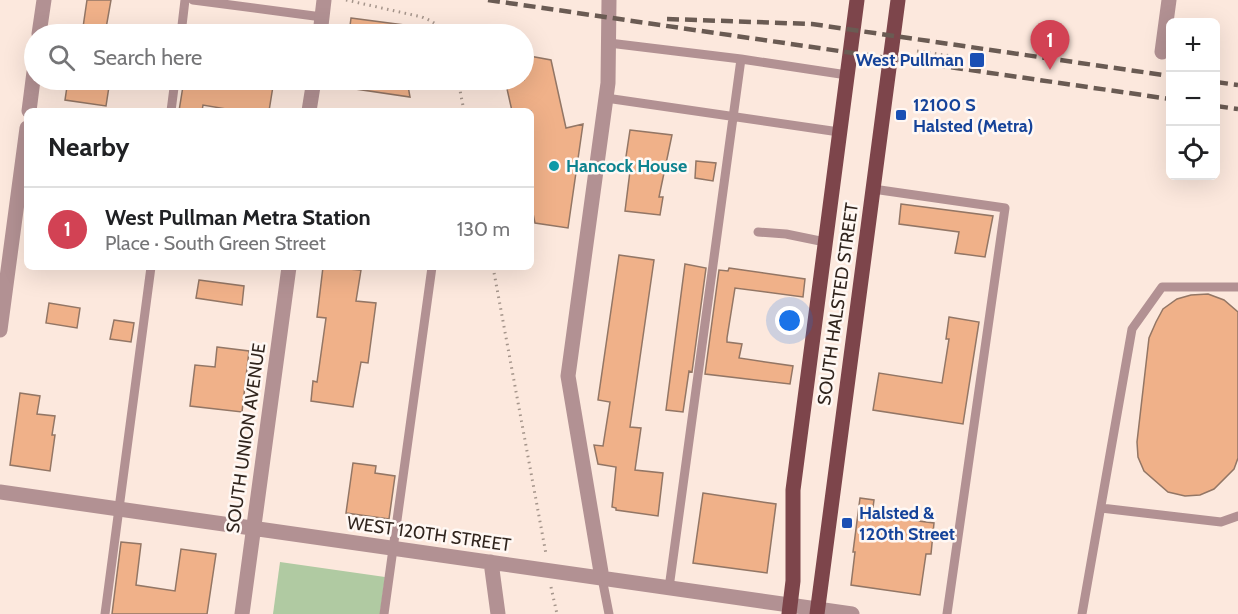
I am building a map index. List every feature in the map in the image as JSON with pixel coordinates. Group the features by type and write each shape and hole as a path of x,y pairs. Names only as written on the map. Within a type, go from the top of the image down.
{"main road":[{"name":"SOUTH HALSTED STREET","path":"789,609 793,581 794,490 857,0"},
{"name":"SOUTH HALSTED STREET","path":"817,611 898,0"}],"street":[{"path":"40,24 44,0"},
{"path":"321,24 324,0"},
{"path":"602,578 568,376 606,98 609,0"},
{"path":"1162,52 1168,0"},
{"path":"29,108 32,90"},
{"path":"309,108 312,90"},
{"path":"0,330 24,150"},
{"name":"SOUTH UNION AVENUE","path":"242,614 289,270"},
{"name":"WEST 120TH STREET","path":"0,492 602,578 789,609 852,614"},
{"path":"491,562 498,614"}],"lane":[{"path":"182,24 185,0"},
{"path":"193,0 322,17"},
{"path":"609,44 741,59 847,75"},
{"path":"669,588 741,59"},
{"path":"171,108 174,90"},
{"path":"606,98 839,132"},
{"path":"873,189 1005,208 947,614"},
{"path":"758,232 786,234 825,242"},
{"path":"105,614 151,270"},
{"path":"384,614 432,270"},
{"path":"1082,614 1132,329 1162,287 1238,287"},
{"path":"1101,508 1221,522 1238,516"},
{"path":"602,578 609,614"}],"path":[{"path":"346,0 422,17 436,24"},
{"path":"917,51 958,57"},
{"path":"460,90 463,108"},
{"path":"494,270 544,547"},
{"path":"553,599 557,614"}],"green space":[{"path":"280,562 385,577 380,614 273,614"}],"building":[{"path":"87,0 111,0 107,24 83,24"},
{"path":"351,18 396,24 350,24"},
{"name":"Hancock House","path":"534,57 551,60 566,128 583,124 568,228 535,223 534,108 511,108 507,90 534,90"},
{"path":"66,90 108,90 106,106 65,100"},
{"path":"182,90 272,90 269,108 220,108 203,105 202,108 179,108"},
{"path":"363,90 409,90 410,97"},
{"path":"630,130 672,135 659,197 663,197 660,215 625,211 630,171 624,170"},
{"path":"696,161 716,163 713,181 695,178"},
{"path":"901,204 993,216 985,257 955,253 959,232 899,224"},
{"path":"619,255 654,260 630,427 641,428 635,470 663,473 658,516 616,510 612,507 616,467 598,464 594,445 603,446 610,402 598,400"},
{"path":"685,264 706,268 692,372 689,371 683,412 666,410"},
{"path":"729,268 805,279 803,297 735,288 727,338 727,342 742,344 739,358 793,366 790,384 705,374 719,270 728,271"},
{"path":"323,270 361,270 356,301 376,303 368,363 361,362 353,407 311,401 313,381 317,382 326,318 317,317"},
{"path":"199,280 244,286 242,305 196,298"},
{"path":"1208,294 1224,300 1238,312 1238,458 1234,469 1214,489 1200,495 1185,496 1168,492 1144,471 1138,457 1137,442 1149,338 1156,322 1163,309 1177,299"},
{"path":"49,303 80,308 77,328 46,323"},
{"path":"949,317 979,322 963,424 873,410 879,373 942,383 949,339 946,339"},
{"path":"114,320 134,323 131,342 110,339"},
{"path":"217,347 249,351 242,412 190,406 195,365 215,367"},
{"path":"20,393 40,396 37,414 55,416 50,471 10,465"},
{"path":"353,463 376,466 375,473 395,476 389,519 346,513"},
{"path":"703,493 776,504 767,573 693,563"},
{"path":"860,498 874,500 872,515 934,523 931,554 926,554 920,595 851,585"},
{"path":"121,542 141,544 136,585 175,591 181,549 216,554 207,614 112,614"}],"railway":[{"path":"488,0 1166,98"},
{"path":"667,19 812,24 1166,75"},
{"path":"1220,83 1238,85"},
{"path":"1220,107 1238,109"}],"place":[{"name":"West Pullman","path":"977,60"},
{"name":"West Pullman Metra Station","path":"1050,70"},
{"name":"12100 S Halsted (Metra)","path":"901,115"},
{"name":"Hancock House","path":"554,166"},
{"name":"Halsted & 120th Street","path":"847,523"}]}
